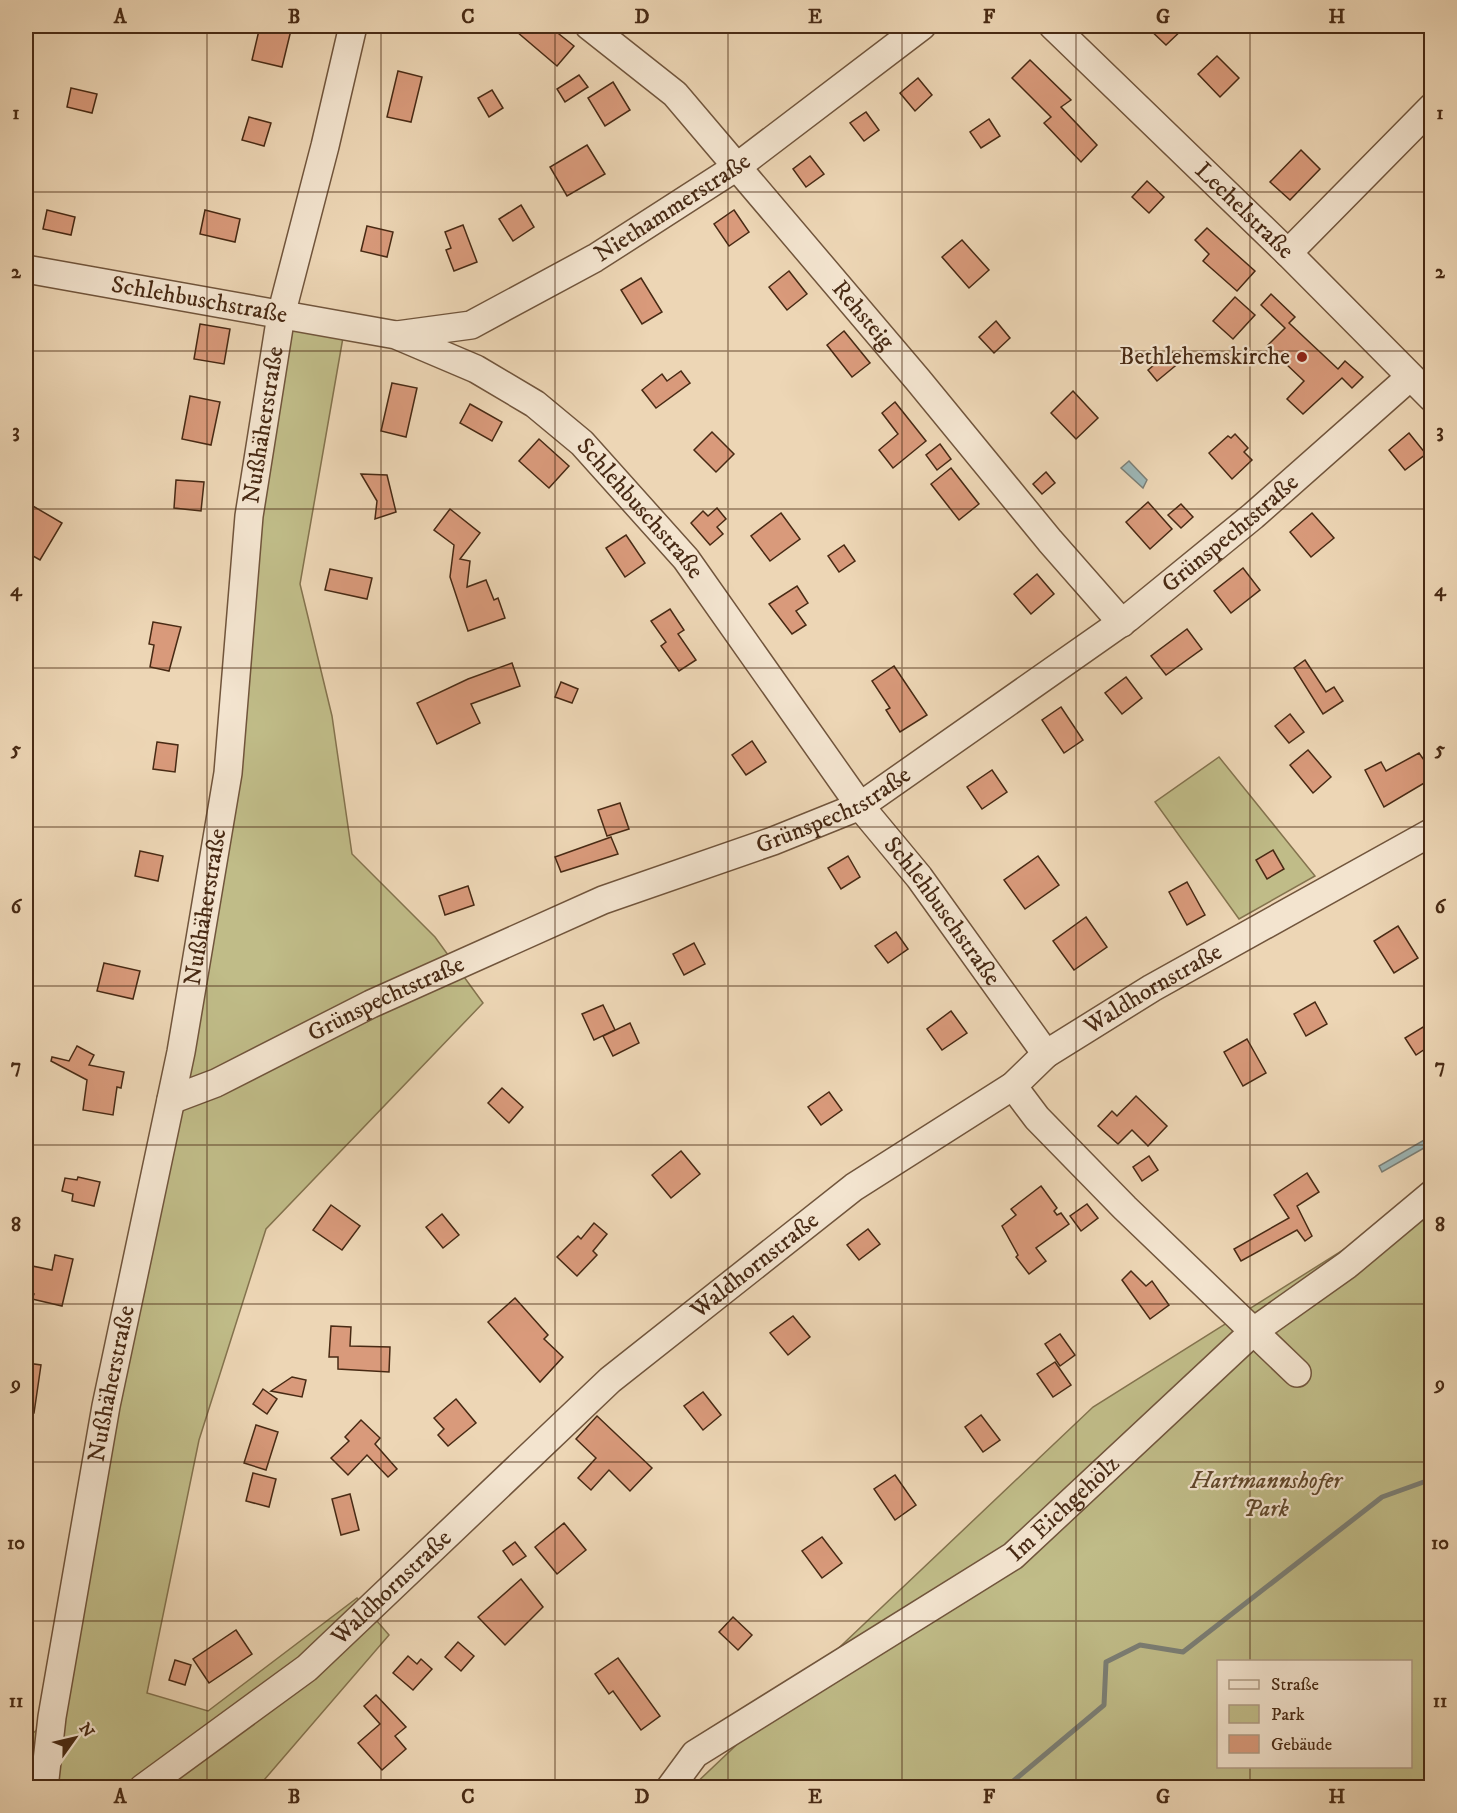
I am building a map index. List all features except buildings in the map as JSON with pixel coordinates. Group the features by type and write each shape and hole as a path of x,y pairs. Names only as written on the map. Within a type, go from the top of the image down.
{"street":[{"name":"Nußhäherstraße","path":"44,1788 52,1717 106,1406 171,1100 228,773 249,516 281,315 325,146 353,26"},
{"name":"Rehsteig","path":"590,26 675,94 738,166 1050,542 1122,623"},
{"name":"Niethammerstraße","path":"396,335 471,325 595,258 738,166 922,26"},
{"name":"Lechelstraße","path":"1053,26 1288,253 1431,398"},
{"path":"1288,253 1431,107"},
{"name":"Schlehbuschstraße","path":"26,269 396,335 476,369 515,390 582,443 686,559 860,806 919,877 1046,1054"},
{"name":"Grünspechtstraße","path":"171,1100 216,1083 371,1004 603,900 773,841 860,806 1122,623 1253,516 1410,377"},
{"name":"Waldhornstraße","path":"143,1788 307,1668 610,1380 854,1187 1013,1086 1046,1054 1152,988 1431,832"},
{"path":"1013,1086 1037,1118 1125,1208 1297,1373"},
{"name":"Im Eichgehölz","path":"670,1788 695,1754 1013,1556 1254,1331 1347,1265 1431,1194"}],"green space":[{"path":"281,315 345,326 300,584 332,716 352,854 435,937 483,1003 266,1229 199,1440 147,1693 208,1711 357,1598 389,1635 258,1787 26,1788 26,1739 52,1717 171,1100"},
{"path":"1219,757 1315,876 1239,919 1155,802"},
{"name":"Hartmannshofer Park","path":"1431,1197 1431,1787 691,1788 1093,1407"}],"water":[{"path":"1129,461 1147,480 1143,488 1121,468"},
{"path":"1431,1136 1431,1144 1382,1172 1379,1166"}],"waterway":[{"path":"1005,1788 1104,1705 1106,1662 1140,1645 1183,1652 1382,1497 1432,1479"}],"place":[{"name":"Bethlehemskirche","path":"1302,357"}]}
